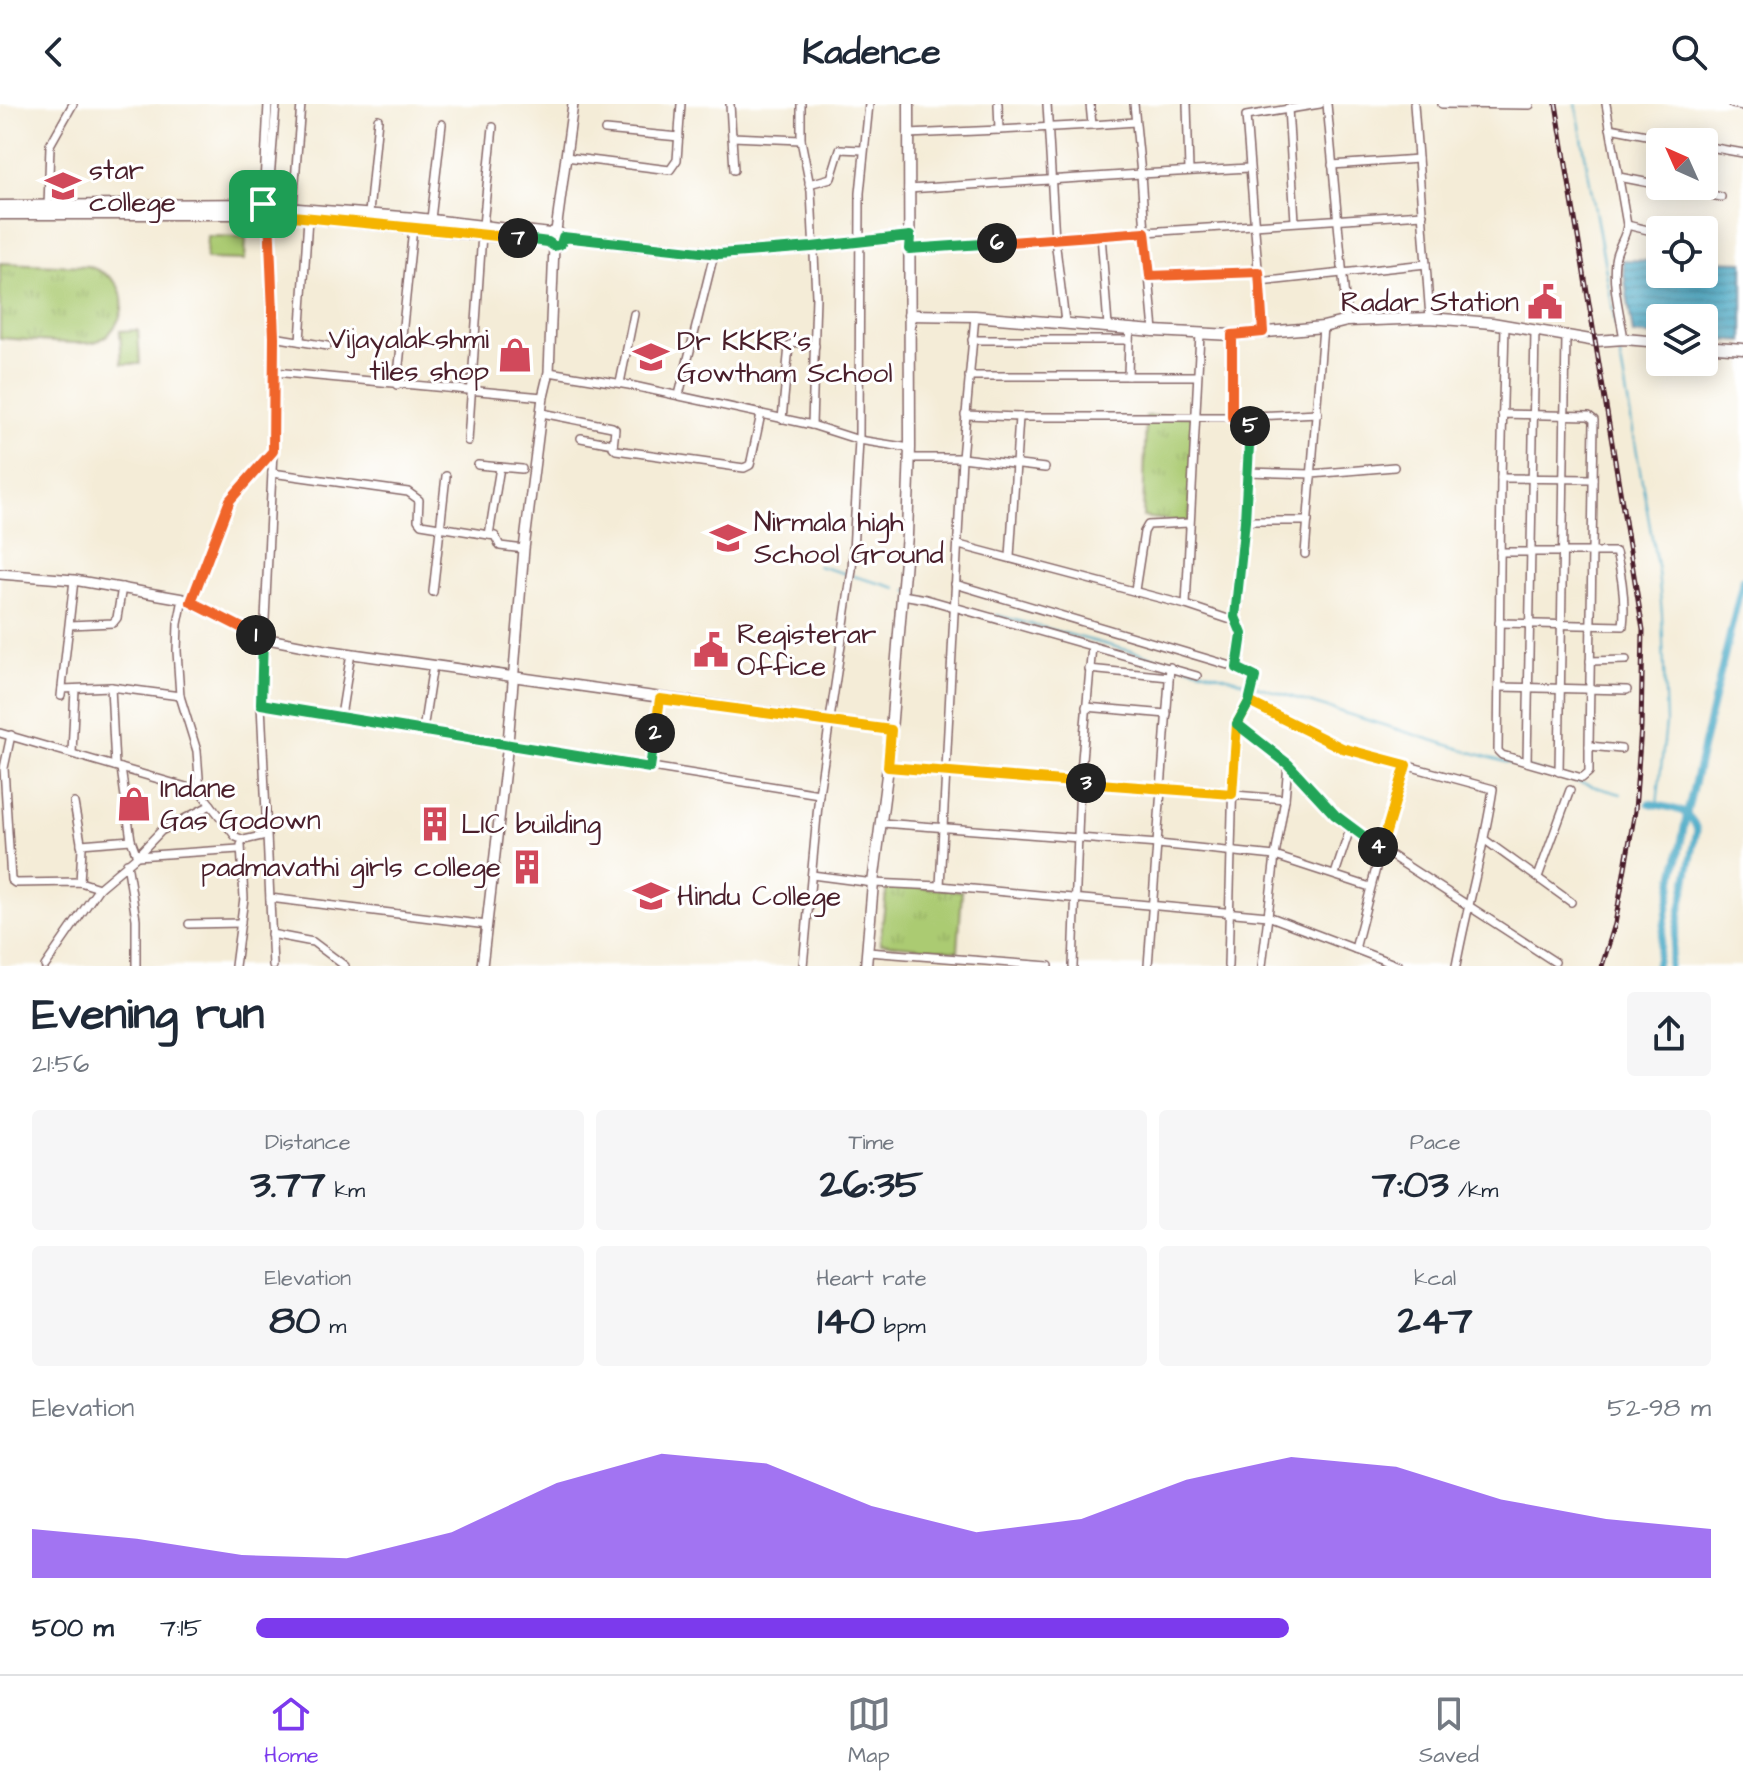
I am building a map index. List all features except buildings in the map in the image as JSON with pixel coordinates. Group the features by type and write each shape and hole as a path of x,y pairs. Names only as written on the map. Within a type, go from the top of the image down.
{"main road":[{"path":"866,966 888,767 910,453 909,104"},
{"path":"0,206 266,209 308,218 413,228 483,230 714,254 910,236"},
{"path":"0,214 293,207 431,219 483,230"},
{"path":"909,315 1065,322 1108,326 1129,335 1154,331 1232,335 1323,327 1347,321 1430,318 1596,341 1646,341"},
{"path":"1718,347 1743,349"}],"street":[{"path":"48,207 50,145 73,104"},
{"path":"268,104 266,209 274,372 261,704 273,966"},
{"path":"266,209 276,104"},
{"path":"293,207 301,104"},
{"path":"482,966 508,743 524,549 543,397 549,372 554,238 573,104"},
{"path":"566,157 665,171 675,165 681,104"},
{"path":"730,104 734,170"},
{"path":"801,104 801,140 809,184 816,296 812,425"},
{"path":"803,966 819,794 852,575 859,440 863,150 869,104"},
{"path":"998,104 999,130"},
{"path":"1047,104 1055,239 1065,322"},
{"path":"1090,104 1092,125"},
{"path":"1134,104 1154,331"},
{"path":"1187,104 1189,171"},
{"path":"1245,104 1263,332"},
{"path":"1246,116 1320,104"},
{"path":"1327,104 1347,321"},
{"path":"1414,104 1430,318"},
{"path":"1442,104 1530,105"},
{"path":"1606,104 1627,225 1626,234 1617,248 1614,266 1624,339"},
{"path":"1732,104 1743,106"},
{"path":"1288,108 1295,221"},
{"path":"369,213 378,119"},
{"path":"908,134 1135,122"},
{"path":"431,219 442,124"},
{"path":"468,441 493,127"},
{"path":"1610,128 1646,135"},
{"path":"605,130 679,137"},
{"path":"732,137 801,140"},
{"path":"809,184 831,178 840,149 863,150"},
{"path":"1718,149 1743,153"},
{"path":"1332,165 1418,159"},
{"path":"908,189 1249,168"},
{"path":"1619,177 1646,182"},
{"path":"909,249 1254,223 1423,214"},
{"path":"300,341 308,218"},
{"path":"1627,225 1646,230"},
{"path":"397,385 413,228"},
{"path":"1101,235 1108,326"},
{"path":"679,395 714,254"},
{"path":"1259,282 1426,264"},
{"path":"1150,276 1259,272"},
{"path":"620,383 634,314"},
{"path":"940,886 962,458 975,316"},
{"path":"1502,414 1589,416 1594,420 1589,772 1585,778 1502,755 1498,751 1502,414 1505,326"},
{"path":"1305,554 1323,327"},
{"path":"1527,762 1535,331"},
{"path":"1186,605 1200,334"},
{"path":"972,340 1129,335 1128,376"},
{"path":"1232,335 1232,417"},
{"path":"1559,772 1566,336"},
{"path":"274,337 327,346"},
{"path":"782,419 789,346 795,342 815,346"},
{"path":"274,372 543,397"},
{"path":"549,372 679,395 812,425 910,453 1045,468"},
{"path":"969,376 1197,376"},
{"path":"542,413 612,427 615,429 614,449 619,451 744,468 750,465 761,414"},
{"path":"965,415 1250,418 1318,413"},
{"path":"1010,557 1019,417"},
{"path":"1228,966 1237,724 1249,702 1255,677 1237,668 1242,634 1235,617 1245,521 1250,418"},
{"path":"581,438 613,444"},
{"path":"266,835 244,840 233,833 200,791 197,751 180,696 177,638 187,600 230,500 273,451"},
{"path":"478,465 522,469"},
{"path":"489,535 500,467"},
{"path":"1248,472 1312,474 1394,467"},
{"path":"272,473 408,492 419,500 419,522 495,536 500,546 524,549"},
{"path":"433,592 446,476"},
{"path":"1501,478 1593,479"},
{"path":"1245,521 1308,521"},
{"path":"1135,590 1144,532 1148,525 1189,523"},
{"path":"959,545 1135,590 1228,619 1235,617"},
{"path":"1499,623 1623,626 1625,611 1622,574 1616,552 1500,552"},
{"path":"0,574 74,580 187,600 263,638 660,699 891,730"},
{"path":"74,580 61,693 111,687 180,696"},
{"path":"955,584 1228,665"},
{"path":"70,625 113,623 117,618 122,587"},
{"path":"902,591 1197,676"},
{"path":"1073,966 1080,782 1092,646"},
{"path":"341,716 351,653"},
{"path":"1590,661 1626,660"},
{"path":"423,730 433,665"},
{"path":"1148,966 1170,667"},
{"path":"1089,669 1169,677"},
{"path":"111,687 118,767 131,840 137,856"},
{"path":"1499,687 1627,690"},
{"path":"72,753 75,689"},
{"path":"650,768 660,699"},
{"path":"1249,702 1342,748 1493,789 1485,840 1456,966"},
{"path":"261,704 819,794"},
{"path":"1086,707 1167,714"},
{"path":"1237,724 1288,764 1350,829 1555,962"},
{"path":"0,733 200,791"},
{"path":"11,735 4,768 11,880 15,883 80,882 99,888"},
{"path":"1589,746 1621,749"},
{"path":"1262,966 1288,764"},
{"path":"1355,949 1406,765"},
{"path":"888,767 1285,799"},
{"path":"1538,877 1570,790"},
{"path":"74,803 83,863 80,882"},
{"path":"45,966 99,888 161,831 211,805"},
{"path":"882,823 1232,850 1275,856 1370,887"},
{"path":"1335,874 1350,829"},
{"path":"81,844 131,840"},
{"path":"235,966 244,898 239,849 244,840"},
{"path":"1485,840 1571,902"},
{"path":"137,856 239,849"},
{"path":"127,863 136,919 136,966"},
{"path":"812,875 873,883 1075,897 1268,916 1399,966"},
{"path":"270,898 487,925"},
{"path":"189,924 241,923"},
{"path":"271,934 313,942 345,966"},
{"path":"868,952 936,962 1049,966"}],"green space":[{"path":"207,236 246,237 245,260 206,259"},
{"path":"0,263 88,266 100,271 115,282 121,292 119,319 112,331 94,342 0,338"},
{"path":"138,330 140,364 122,364 120,331"},
{"path":"1146,416 1196,416 1189,523 1143,517"},
{"path":"887,885 962,891 958,951 880,943"}],"water":[{"path":"1622,260 1646,261 1646,288 1718,288 1718,261 1743,262 1743,342 1718,340 1718,304 1646,304 1646,335 1633,334"}],"waterway":[{"path":"1576,104 1617,333"},
{"path":"1618,345 1658,572 1662,614 1666,723 1657,805"},
{"path":"818,566 847,574"},
{"path":"853,576 897,588"},
{"path":"1656,966 1687,813 1743,579"},
{"path":"907,591 920,594"},
{"path":"996,615 1224,676 1487,757 1621,794"},
{"path":"1649,803 1685,813 1697,830 1669,966"}],"railway":[{"path":"1556,104 1643,630 1635,811 1615,924 1602,966"}],"place":[{"name":"star college","path":"63,186"},
{"name":"Radar Station","path":"1545,302"},
{"name":"Vijayalakshmi tiles shop","path":"515,355"},
{"name":"Dr KKKR's Gowtham School","path":"651,357"},
{"name":"Nirmala high School Ground","path":"728,538"},
{"name":"Registerar Office","path":"711,650"},
{"name":"Indane Gas Godown","path":"134,804"},
{"name":"LIC building","path":"435,824"},
{"name":"padmavathi girls college","path":"527,867"},
{"name":"Hindu College","path":"651,896"}],"route":[{"path":"263,204 258,210 264,218 269,217 271,216 272,214 482,234 548,242 554,246 561,244 563,237 719,254 910,236 909,249 1145,232 1150,276 1259,272 1263,332 1232,335 1232,417 1250,418 1245,521 1235,617 1242,634 1237,668 1255,677 1249,702 1237,724 1288,764 1350,829 1381,849 1406,765 1342,748 1249,702 1237,724 1232,794 888,767 891,730 660,699 650,768 261,704 263,638 191,602 230,500 273,451 274,337 269,217 273,210 269,204 263,204"}]}
